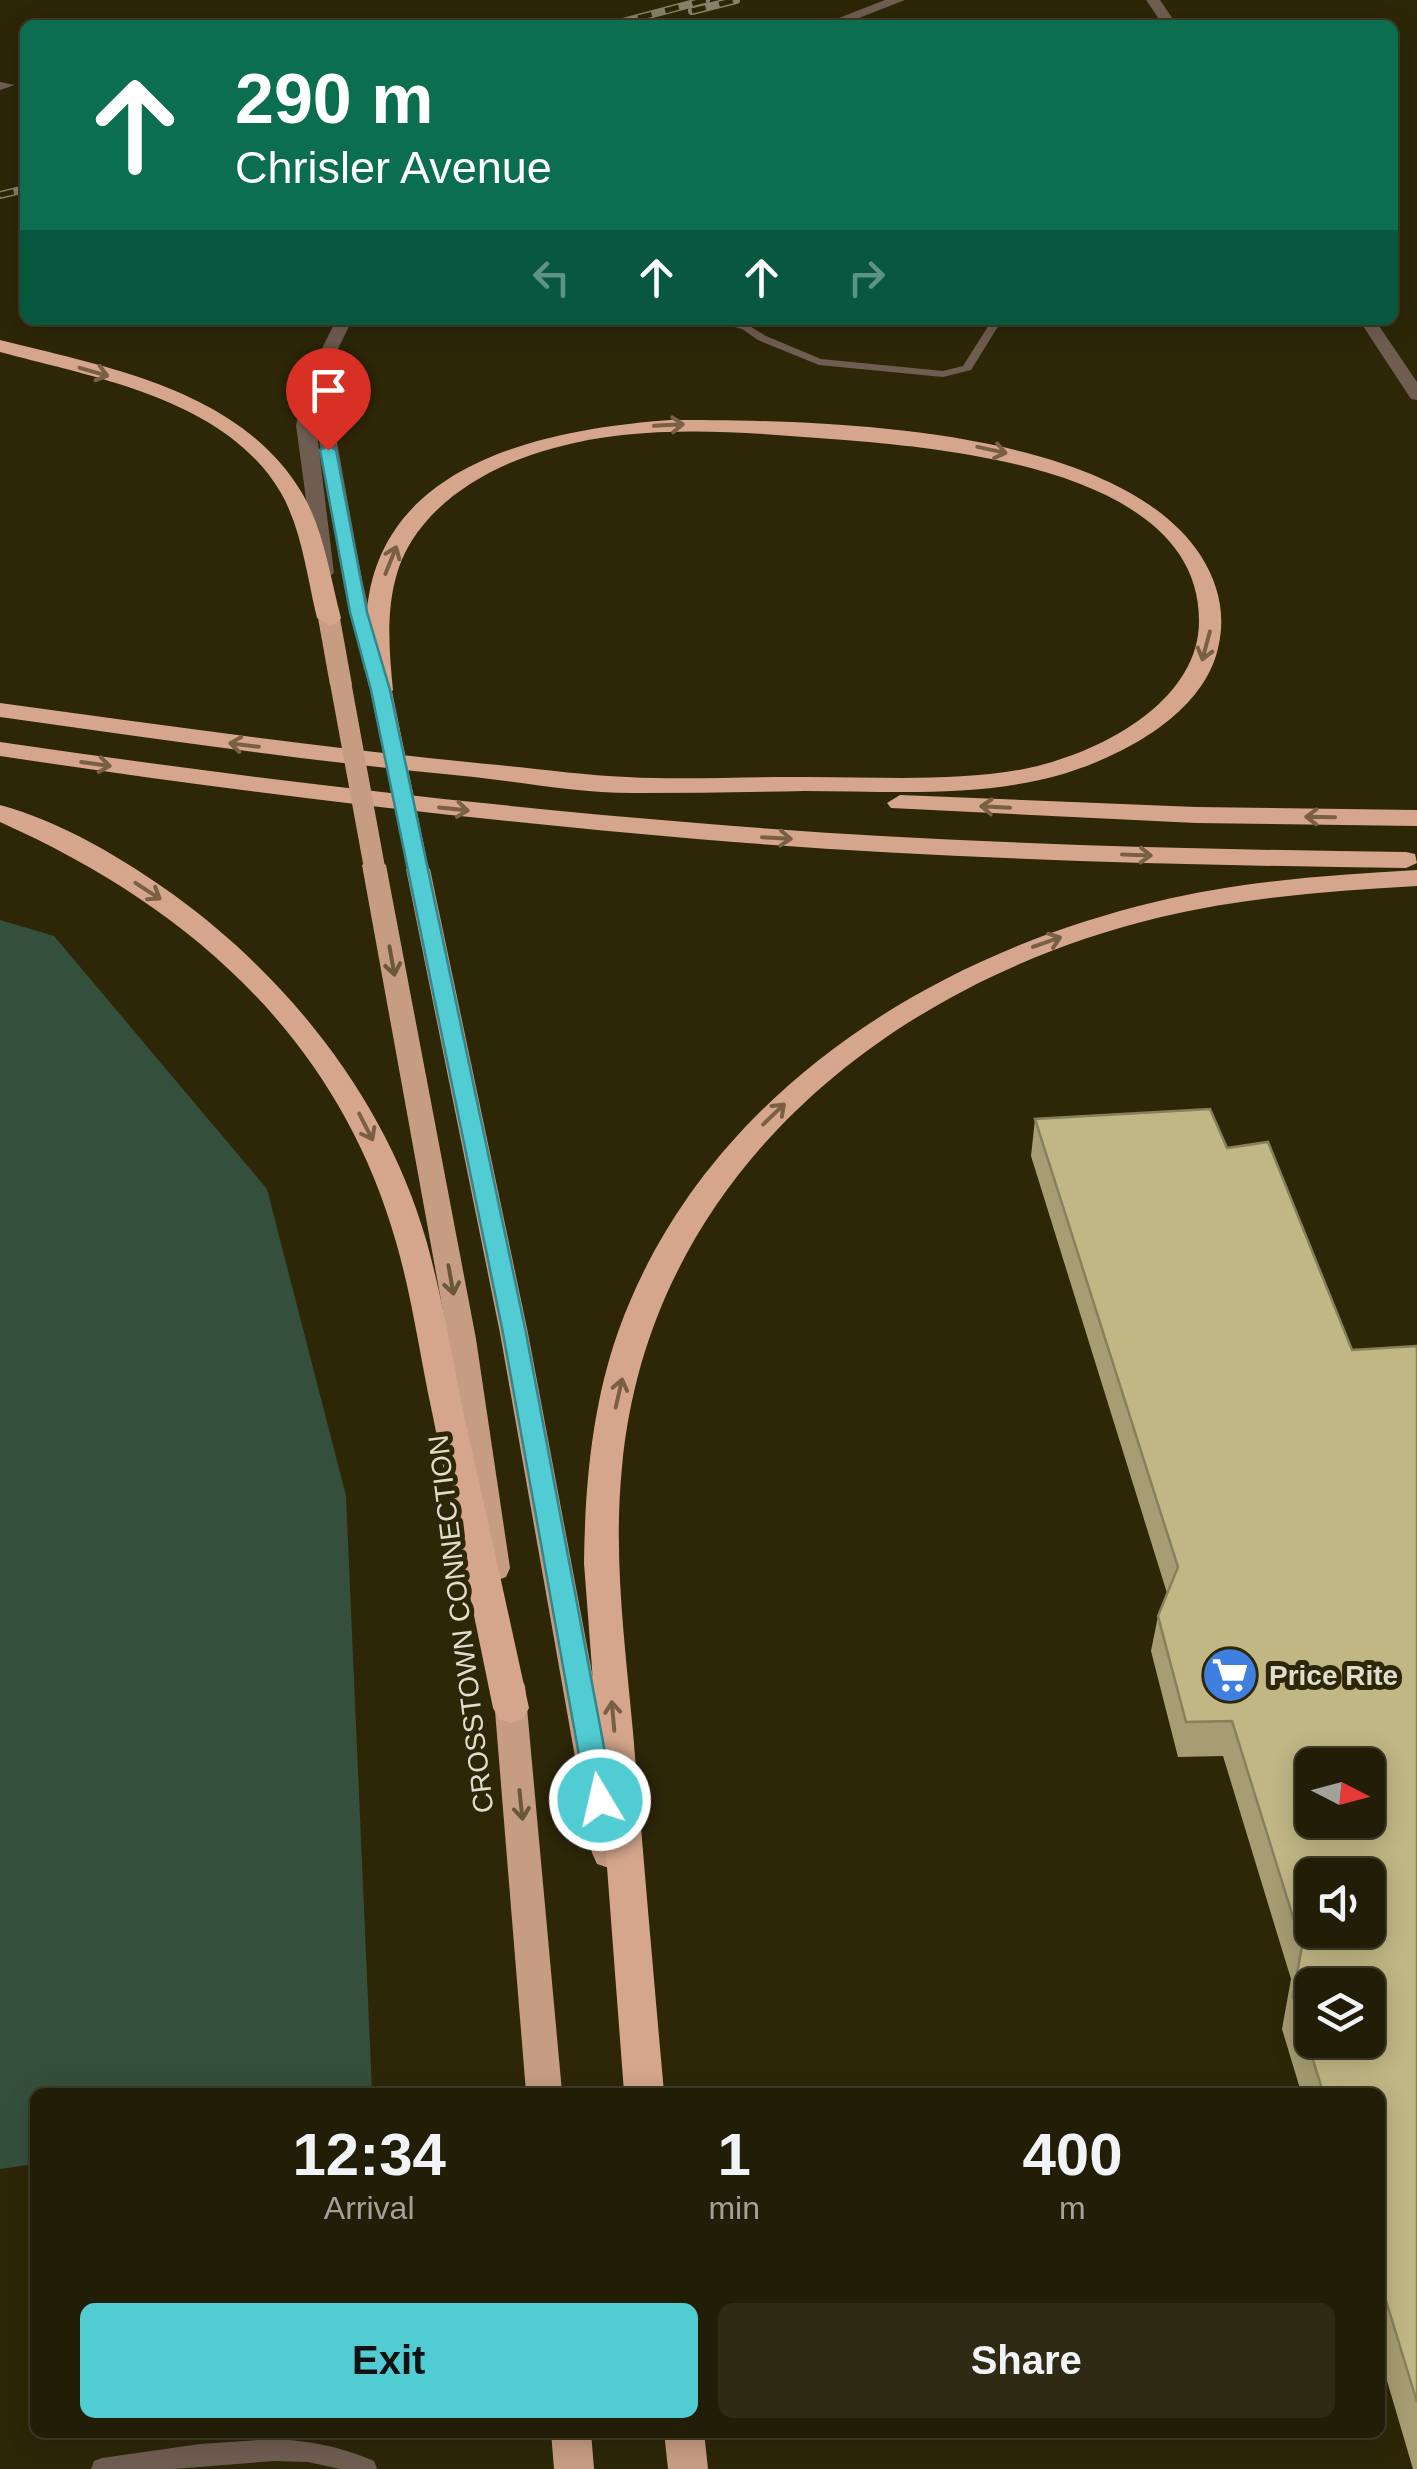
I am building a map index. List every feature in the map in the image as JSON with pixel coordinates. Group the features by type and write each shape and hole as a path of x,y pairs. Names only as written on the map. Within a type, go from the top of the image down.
{"highway":[{"path":"0,346 159,393 202,412 249,443 282,476 294,496 329,618"},
{"path":"620,784 952,784 1028,776 1061,766 1138,730 1174,702 1193,680 1211,634 1206,585 1179,540 1128,500 1066,471 997,451 925,440 726,425 604,431 534,448 502,460 446,492 408,528 394,549 376,622 380,690 514,1333 582,1692 619,1910 642,2088"},
{"name":"CROSSTOWN CONNECTION","path":"329,618 462,1339 511,1708 544,2088"},
{"path":"0,710 321,754 620,784 1032,809 1417,818"},
{"path":"0,750 304,792 608,825 1052,852 1417,860"},
{"path":"0,813 109,866 152,893 232,954 305,1031 366,1125 392,1180 411,1241 511,1708"},
{"path":"643,2088 600,1563 600,1508 606,1454 630,1349 644,1305 686,1223 743,1146 812,1078 890,1019 986,966 1098,924 1197,900 1321,884 1417,878"},
{"path":"571,2438 574,2469"},
{"path":"685,2438 688,2469"}],"street":[{"path":"842,20 898,0"},
{"path":"329,618 305,425 316,379 341,325"},
{"path":"1370,325 1417,395"},
{"path":"326,355 322,401 328,450 358,612 380,690"}],"lane":[{"path":"750,325 762,338 819,362 943,374 967,368 993,325"},
{"path":"102,2469 241,2448 348,2458 366,2469"}],"green space":[{"path":"0,920 54,936 267,1189 346,1496 372,2088 30,2088 30,2165 0,2169"}],"building":[{"path":"1210,1109 1227,1148 1268,1142 1352,1350 1417,1346 1417,2402 1385,2297 1385,2088 1322,2088 1312,2058 1385,2058 1385,1968 1298,1968 1302,1948 1385,1948 1385,1858 1295,1858 1295,1924 1232,1721 1186,1722 1158,1616 1178,1567 1035,1119"}],"railway":[{"path":"630,20 706,0"},
{"path":"692,11 736,0"},
{"path":"0,195 20,190"}],"place":[{"name":"Price Rite","path":"1230,1675"}],"route":[{"path":"328,450 358,612 380,690 514,1333 600,1800"}]}
